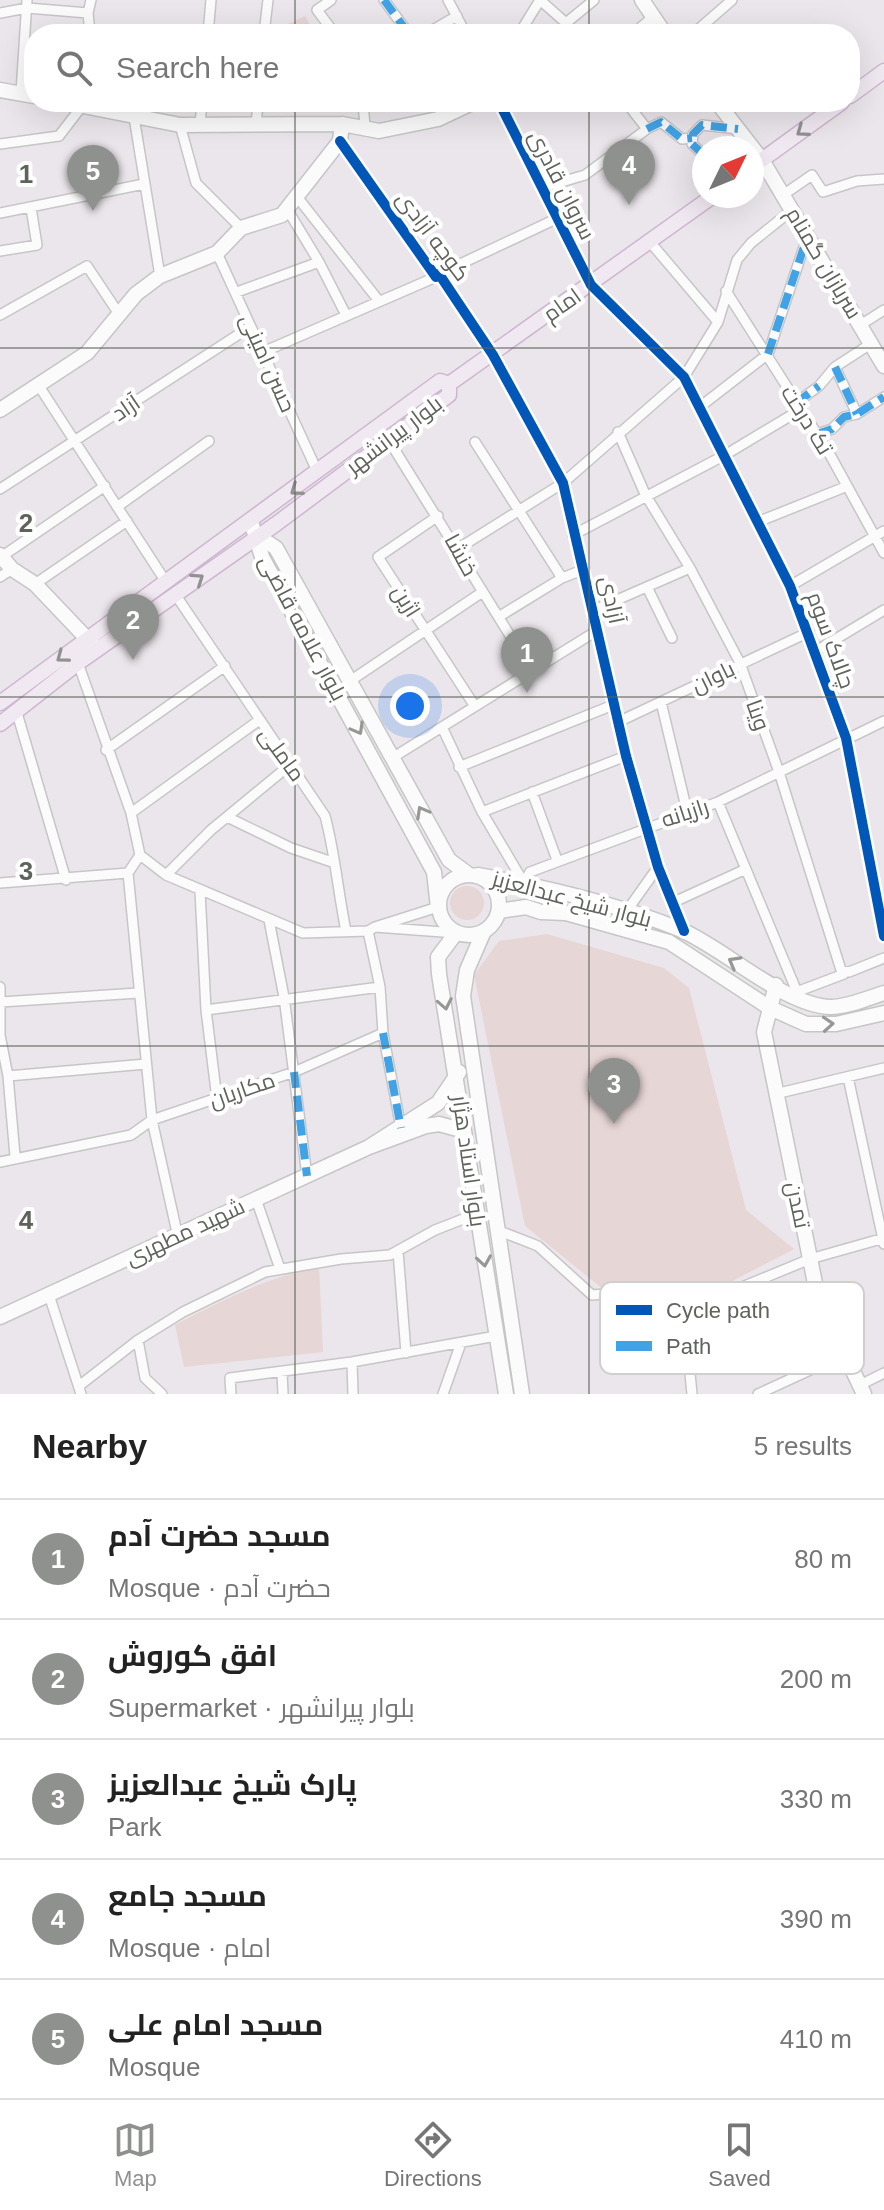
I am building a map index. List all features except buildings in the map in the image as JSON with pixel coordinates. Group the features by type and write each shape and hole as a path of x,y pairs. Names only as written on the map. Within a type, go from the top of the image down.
{"main road":[{"path":"860,89 884,71"},
{"path":"764,159 828,112"},
{"name":"امام","path":"449,384 697,208"},
{"name":"بلوار پیرانشهر","path":"1,699 92,644 171,588 251,522 440,381 449,384 449,395 258,536 171,588"},
{"name":"بلوار پیرانشهر","path":"0,724 78,663 92,644"}],"street":[{"path":"89,24 91,0"},
{"path":"209,24 211,0"},
{"path":"265,24 268,0"},
{"path":"328,24 317,10 331,0"},
{"path":"384,0 402,24"},
{"path":"448,0 461,24"},
{"path":"525,24 540,0 566,23 594,0"},
{"path":"642,0 658,24"},
{"path":"704,24 732,0"},
{"path":"0,13 27,4 88,13"},
{"path":"27,4 27,24"},
{"path":"443,24 457,16"},
{"path":"645,24 653,17"},
{"path":"0,90 24,94"},
{"path":"0,144 59,136 85,112"},
{"path":"115,112 180,125 342,124 379,131 407,128 453,112"},
{"path":"200,125 201,112"},
{"path":"256,126 257,112"},
{"path":"364,112 365,127"},
{"name":"سروان قادری","path":"504,112 591,285 684,377"},
{"path":"634,112 647,129"},
{"name":"سربازان گمنام","path":"725,112 742,136"},
{"path":"134,117 160,276"},
{"path":"541,188 585,175 661,122 682,139 692,138"},
{"path":"0,410 87,353 136,294 160,276 217,253 241,228 282,215 340,141 342,124"},
{"path":"180,125 196,183 241,228"},
{"path":"694,136 702,125 738,129"},
{"name":"کوچه آزادی","path":"340,141 493,355"},
{"name":"سربازان گمنام","path":"764,172 783,195 808,235 862,324 869,345 884,366"},
{"path":"783,195 812,175 823,192 857,181 884,179"},
{"path":"0,213 144,184"},
{"path":"292,204 346,315"},
{"path":"292,204 379,301"},
{"path":"0,251 37,245 31,208"},
{"path":"459,548 563,483 684,377 718,322 737,260 751,243 792,210"},
{"path":"263,352 558,218"},
{"path":"701,406 768,354 808,235"},
{"path":"650,242 718,322"},
{"name":"حسن امینی","path":"217,253 318,473"},
{"path":"237,292 319,262"},
{"path":"0,315 87,266 119,314"},
{"name":"تک درخت","path":"726,291 817,434 845,487 879,533 884,553"},
{"path":"862,324 884,310"},
{"name":"آزاد","path":"0,489 250,327"},
{"path":"573,535 645,494 725,455 798,407 835,367 869,345"},
{"name":"آزادی","path":"493,355 563,483 626,756 658,867 684,931"},
{"path":"835,367 857,414"},
{"name":"چالاک سوم","path":"684,377 760,521 816,651 846,738 884,936"},
{"name":"ماملی","path":"37,383 225,666 258,721 325,816 334,848 332,862 346,931"},
{"path":"817,434 832,429 844,417 857,414 884,397"},
{"name":"وینا","path":"618,432 645,494 690,568 740,663 779,772 844,974"},
{"name":"خنشا","path":"388,439 459,548 481,593 500,616 532,671"},
{"path":"117,507 209,441"},
{"path":"475,442 562,578"},
{"path":"92,644 35,584 6,573 1,556 105,486"},
{"path":"760,521 845,487"},
{"name":"اژین","path":"438,516 378,557 474,705"},
{"path":"35,584 127,521"},
{"path":"251,522 258,536"},
{"path":"790,586 879,533"},
{"name":"بلوار علامه قاضی","path":"258,536 276,548 449,860 473,875"},
{"name":"بلوار علامه قاضی","path":"258,536 262,557 434,872 438,907"},
{"path":"594,610 690,568"},
{"path":"500,616 562,578 585,569"},
{"path":"647,587 672,638"},
{"path":"350,681 481,593"},
{"path":"816,651 884,610"},
{"path":"392,758 598,630"},
{"name":"باوان","path":"618,722 809,632"},
{"path":"78,663 106,750 131,813 140,855 166,875 303,933 371,929 470,935 484,931 499,911 497,894 473,875 458,876 443,888 438,907 443,922 456,933"},
{"path":"106,750 225,666"},
{"path":"661,702 687,811"},
{"path":"459,767 613,705"},
{"path":"17,713 66,880"},
{"path":"131,813 258,721"},
{"name":"رازیانه","path":"524,883 530,872 646,826 718,802 884,721"},
{"path":"442,727 482,812 524,883"},
{"path":"482,812 626,756"},
{"path":"166,875 227,817 291,764"},
{"path":"532,792 557,860"},
{"path":"718,802 794,993 884,958"},
{"path":"227,817 291,848 332,862"},
{"path":"140,855 128,873 138,993 152,1120 178,1237"},
{"path":"626,912 658,867"},
{"path":"674,902 746,869"},
{"path":"0,883 128,873"},
{"name":"بلوار شیخ عبدالعزیز","path":"473,875 524,883 684,931 776,985 819,1005 834,1007 884,993"},
{"path":"200,891 206,1010 217,1099"},
{"path":"371,929 438,907"},
{"name":"بلوار شیخ عبدالعزیز","path":"499,911 526,907 541,912 566,913 669,942 770,1008 815,1025 836,1024 884,1013"},
{"path":"269,920 284,997 307,1176"},
{"path":"371,929 383,1033 401,1128"},
{"name":"بلوار استاد هژار","path":"484,931 463,984 522,1394"},
{"name":"بلوار استاد هژار","path":"456,933 438,957 506,1394"},
{"name":"تمدن","path":"776,985 764,1032 815,1282"},
{"path":"0,987 0,1036 8,1076 15,1156"},
{"path":"206,1010 284,997 380,987"},
{"path":"1,1002 138,993"},
{"name":"مکاریان","path":"0,1162 15,1156 131,1135 152,1120 294,1072 383,1033"},
{"path":"8,1076 146,1064"},
{"path":"775,1094 884,1068"},
{"path":"369,1147 438,1103 456,1073 474,1069"},
{"path":"754,1282 810,1259 883,1240 848,1077"},
{"path":"439,1124 451,1128 479,1105"},
{"path":"369,1147 439,1124 461,1130 465,1137"},
{"name":"شهید مطهری","path":"0,1317 369,1147"},
{"path":"256,1199 280,1269"},
{"path":"49,1295 80,1390 138,1340 183,1312 265,1272 390,1255 435,1230 476,1214 494,1211"},
{"path":"497,1230 509,1232 538,1246 592,1295 600,1294"},
{"path":"398,1251 406,1353"},
{"path":"231,1394 230,1378 352,1362 496,1336"},
{"path":"138,1340 145,1378 162,1394"},
{"path":"443,1394 461,1343"},
{"path":"352,1362 353,1394"},
{"path":"282,1372 283,1394"},
{"path":"862,1390 884,1373"},
{"path":"690,1374 692,1394"},
{"path":"758,1394 802,1374"}],"shaded area":[{"path":"305,16 310,24 288,24"},
{"path":"467,886 479,891 484,903 479,915 467,920 455,915 450,903 455,891"},
{"path":"547,934 664,968 689,988 746,1210 794,1249 730,1282 600,1282 600,1287 525,1226 474,975 499,941"},
{"path":"319,1266 323,1352 184,1367 175,1325 263,1283"}],"marked path":[{"path":"384,0 402,24"},
{"path":"647,129 661,122 682,139 692,138"},
{"path":"693,136 702,125 738,129"},
{"path":"768,354 808,235"},
{"path":"835,367 857,414"},
{"path":"796,403 819,386"},
{"path":"817,434 832,429 844,417 857,414 884,397"},
{"path":"383,1033 401,1128"},
{"path":"294,1072 307,1176"}],"cycle path":[{"path":"504,112 591,285 684,377 790,586 846,738 884,936"},
{"path":"340,141 436,277 439,274 493,355 563,483 626,756 658,867 684,931"}],"place":[{"name":"مسجد جامع","path":"629,205"},
{"name":"مسجد امام علی","path":"93,211"},
{"name":"افق کوروش","path":"133,660"},
{"name":"مسجد حضرت آدم","path":"527,693"},
{"name":"پارک شیخ عبدالعزیز","path":"614,1124"}]}
